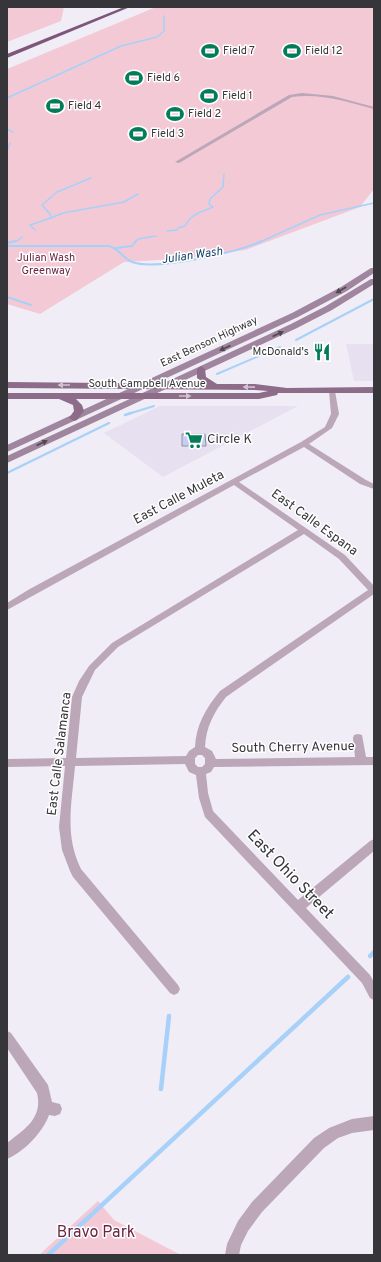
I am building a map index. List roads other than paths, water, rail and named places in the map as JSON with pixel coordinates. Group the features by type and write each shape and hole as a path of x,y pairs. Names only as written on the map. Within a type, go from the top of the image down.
{"highway":[{"path":"7,53 120,7"},
{"path":"7,56 128,7"}],"main road":[{"name":"East Benson Highway","path":"7,449 295,315 344,289 374,270"},
{"name":"East Benson Highway","path":"7,460 294,326 329,308 374,281"},
{"path":"201,370 202,378 214,386"},
{"name":"South Campbell Avenue","path":"7,385 214,386 255,387 287,391 374,390"},
{"name":"South Campbell Avenue","path":"7,396 259,396 287,391"},
{"path":"50,396 73,400 77,403 79,411 74,418"}],"street":[{"path":"177,162 291,96 305,94 326,95 374,108"},
{"name":"East Calle Muleta","path":"7,608 31,592 304,444 328,428 335,414 332,390"},
{"path":"304,444 362,482 374,487"},
{"name":"East Calle Espana","path":"234,482 342,557 374,590"},
{"name":"East Calle Salamanca","path":"174,989 78,873 69,857 65,843 64,827 77,698 84,678 99,658 115,645 303,531"},
{"path":"200,751 200,738 205,720 211,707 223,694 374,590"},
{"path":"358,738 361,761"},
{"path":"7,763 188,760 194,753 200,751 210,756 212,763 209,768 201,771 191,768 188,760"},
{"name":"South Cherry Avenue","path":"212,763 374,761"},
{"name":"East Ohio Street","path":"201,771 201,786 204,802 209,814 366,979 374,994"},
{"path":"298,907 374,844"},
{"path":"7,1037 43,1090 45,1099 50,1109 39,1125 7,1152"},
{"path":"232,1255 234,1244 243,1226 257,1207 319,1143 334,1133 352,1126 374,1123"}],"waterway":[{"path":"7,98 121,46 157,37 164,31 164,16"},
{"path":"7,129 13,132"},
{"path":"7,151 10,143"},
{"path":"167,231 177,230 178,228 185,226 193,216 213,207 209,204 210,199 223,187 224,174"},
{"path":"51,218 50,214 42,205 57,192 91,178"},
{"path":"51,218 63,213 124,202 138,194"},
{"name":"Julian Wash","path":"260,242 320,215 374,203"},
{"path":"35,230 30,225 51,218"},
{"path":"136,241 138,239 156,236"},
{"path":"13,242 17,241 22,237"},
{"path":"116,248 132,246 136,241"},
{"name":"Julian Wash","path":"7,246 109,246 116,249 132,262 159,264 216,255 262,241"},
{"name":"Julian Wash","path":"7,243 13,242"},
{"path":"7,297 31,305"},
{"path":"296,340 374,299"},
{"path":"217,374 280,347"},
{"path":"128,414 154,406"},
{"path":"7,473 109,423"},
{"path":"370,956 374,952"},
{"path":"48,1255 348,977"},
{"path":"161,1089 169,1016"}],"place":[{"name":"Field 7","path":"210,51"},
{"name":"Field 12","path":"292,51"},
{"name":"Field 6","path":"134,78"},
{"name":"Field 1","path":"209,96"},
{"name":"Field 4","path":"55,106"},
{"name":"Field 2","path":"175,114"},
{"name":"Field 3","path":"138,134"},
{"name":"McDonald's","path":"322,352"},
{"name":"Circle K","path":"194,440"}],"park label":[{"name":"Julian Wash Greenway","path":"46,264"},
{"name":"Bravo Park","path":"96,1233"}]}
